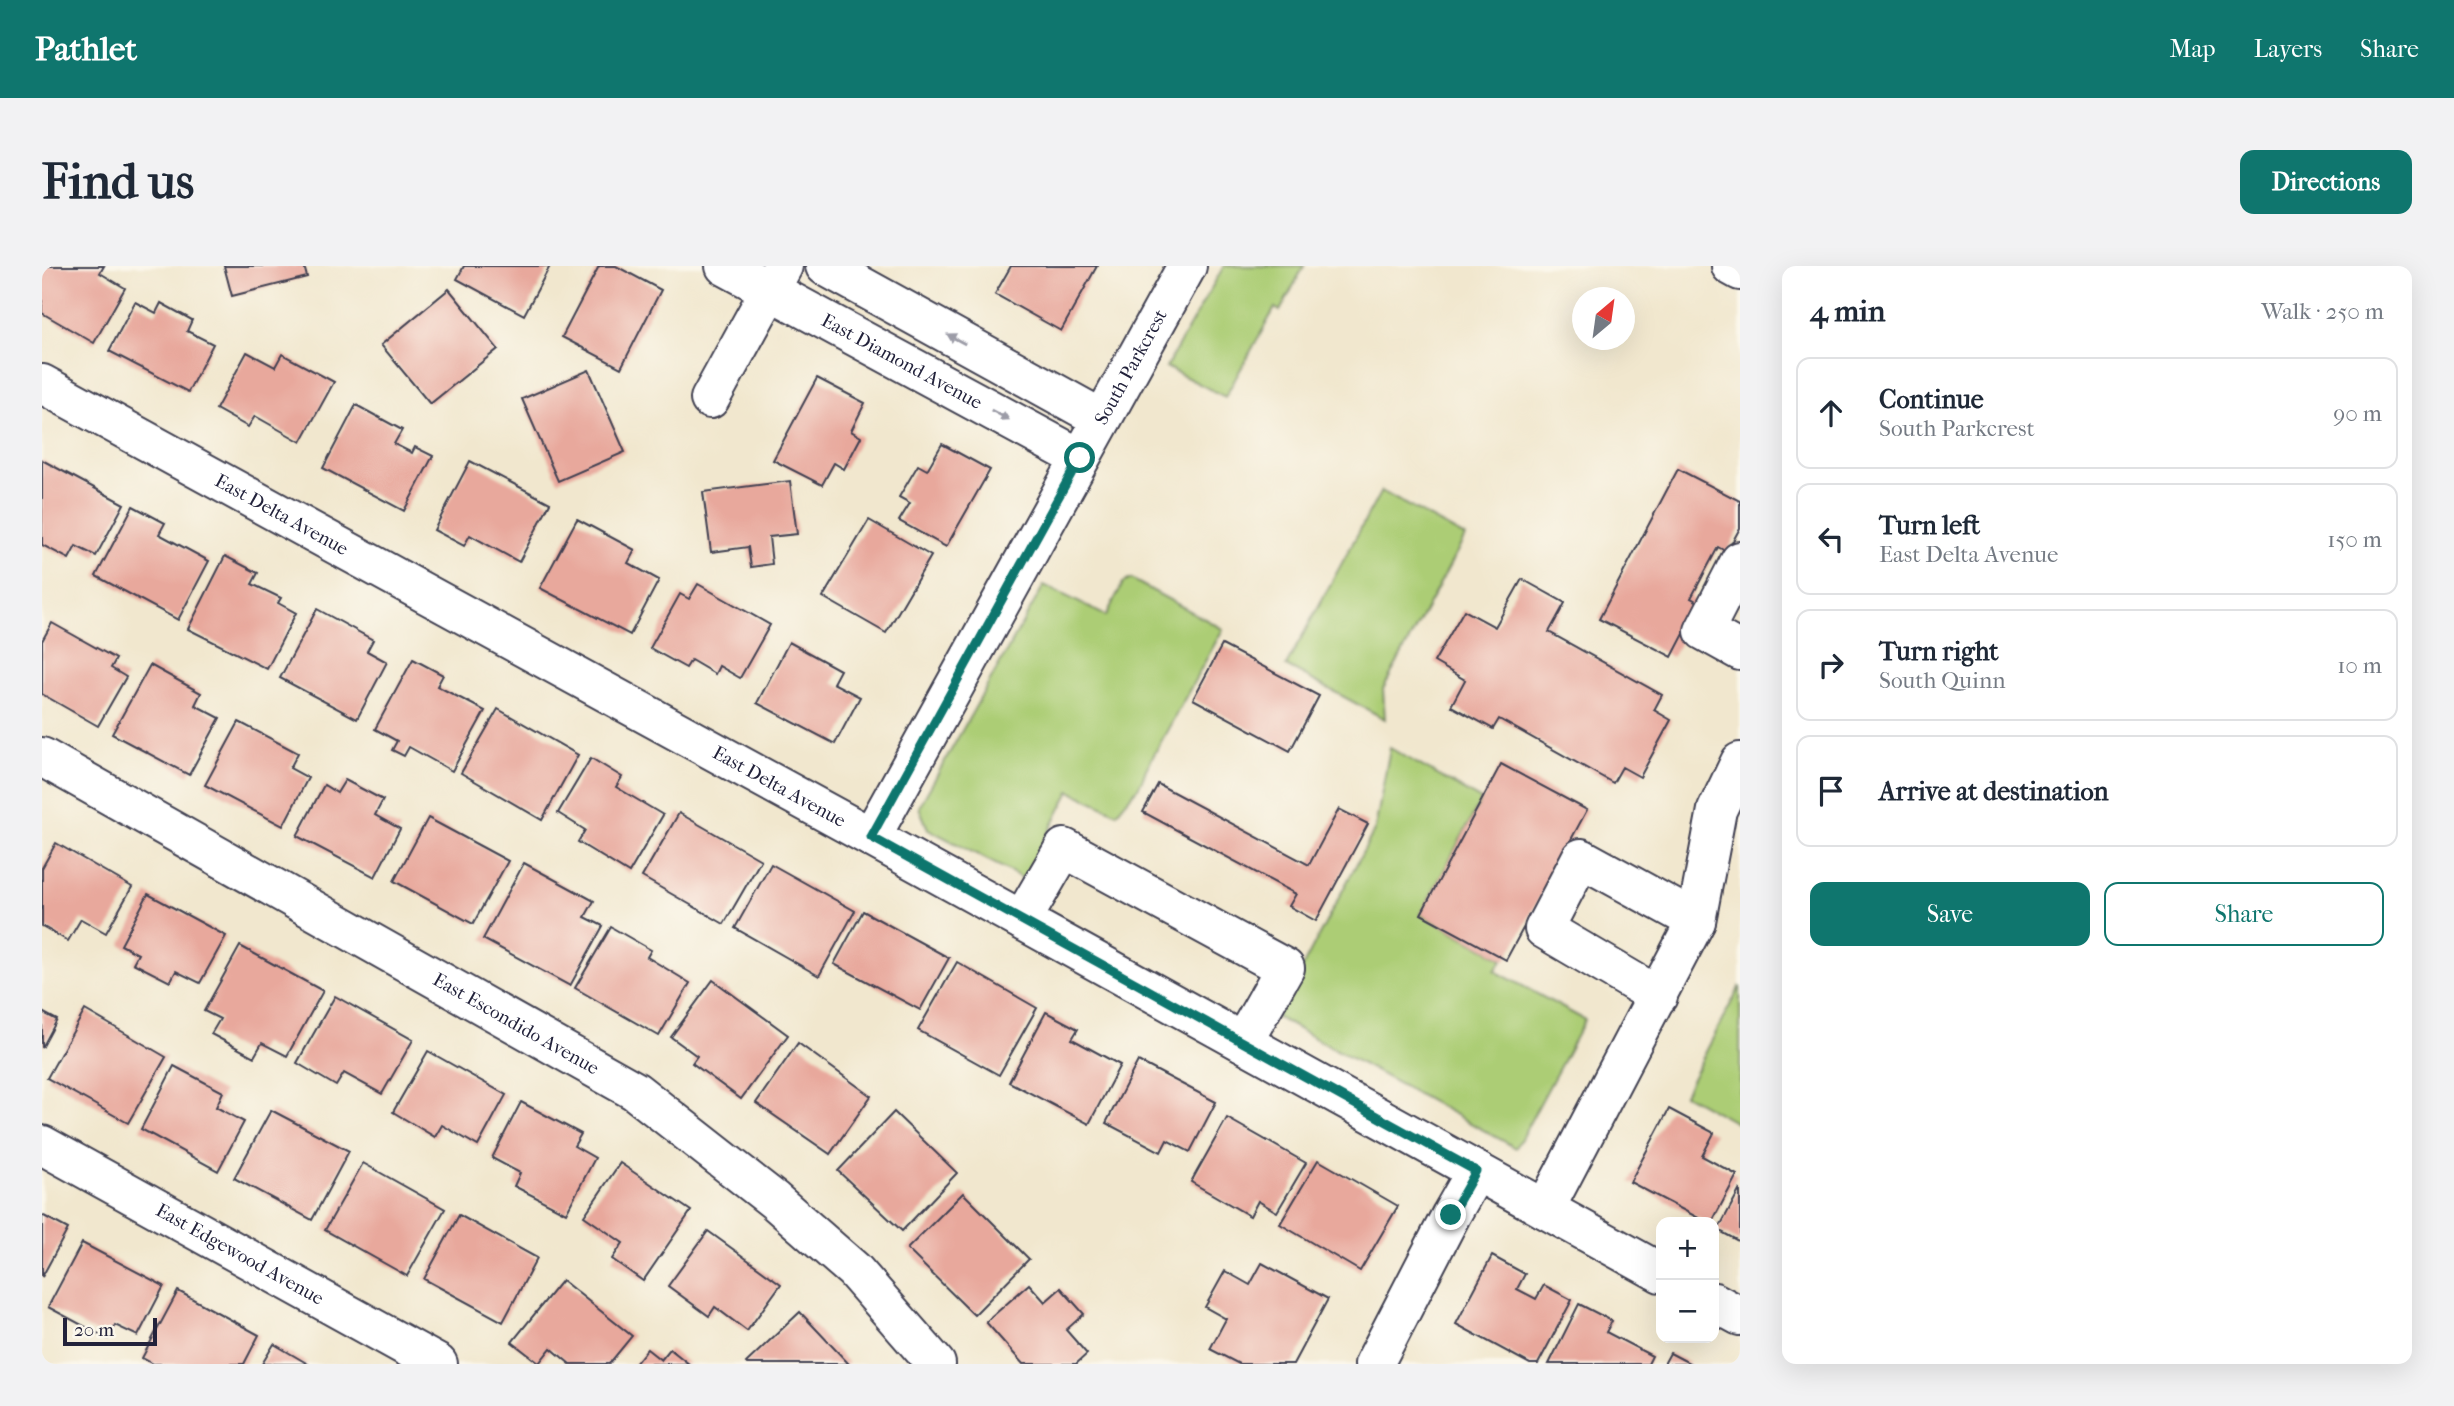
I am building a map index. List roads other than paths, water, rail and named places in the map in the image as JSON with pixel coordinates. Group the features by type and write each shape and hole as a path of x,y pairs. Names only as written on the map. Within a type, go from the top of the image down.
{"street":[{"name":"East Diamond Avenue","path":"725,266 776,278 1080,458"},
{"path":"825,266 1102,419"},
{"name":"South Parkcrest","path":"871,837 1187,266"},
{"path":"1731,266 1740,271"},
{"path":"710,400 776,278"},
{"name":"East Delta Avenue","path":"42,384 1656,1270"},
{"path":"1740,561 1704,631 1740,651"},
{"name":"East Escondido Avenue","path":"42,757 635,1091 774,1200 854,1270 936,1364"},
{"path":"1545,1209 1696,921 1717,810 1740,762"},
{"path":"1022,920 1064,848 1285,968 1243,1042"},
{"path":"1658,996 1544,929 1581,858 1696,921"},
{"name":"East Edgewood Avenue","path":"42,1145 438,1364"},
{"path":"1374,1364 1476,1171"},
{"path":"1719,1304 1740,1316"}]}
